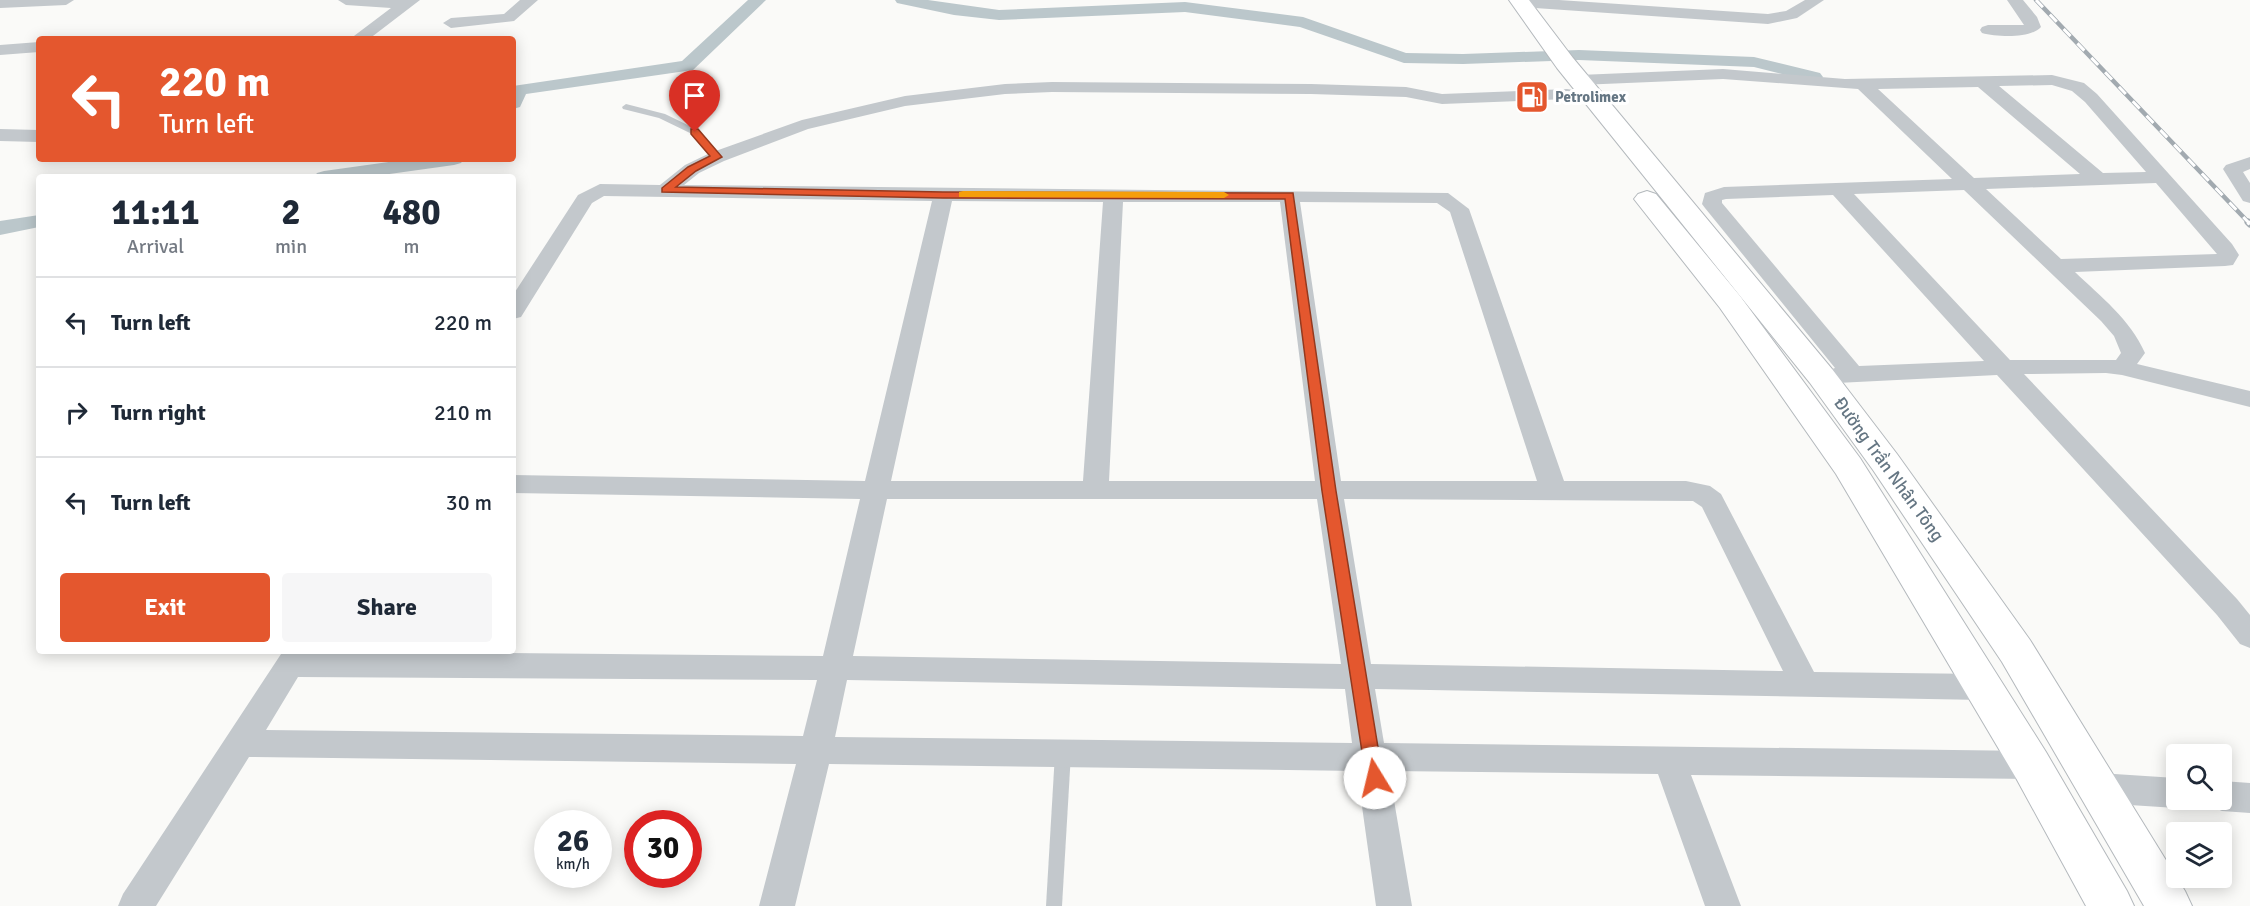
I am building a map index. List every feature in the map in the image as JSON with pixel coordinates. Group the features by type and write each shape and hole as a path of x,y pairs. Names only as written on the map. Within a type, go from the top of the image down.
{"highway":[{"path":"1499,0 1557,66"},
{"path":"1520,1 1557,66"},
{"name":"Đường Trần Nhân Tông","path":"1557,66 1837,375 1885,462 2016,651 2169,906"},
{"name":"Đường Trần Nhân Tông","path":"1557,66 1600,140 1730,302 1848,466 2031,765 2111,906"},
{"path":"1784,379 1837,375"}],"street":[{"path":"0,3 66,0"},
{"path":"346,0 409,2"},
{"path":"451,23 500,21 513,15 530,0"},
{"path":"1520,1 1768,20 1791,15 1816,0"},
{"path":"1988,30 2023,30 2033,27 2015,0"},
{"path":"362,36 409,2"},
{"path":"0,50 36,48"},
{"path":"666,190 692,169 717,157 802,125 853,111 905,101 1005,89 1052,87 1311,89 1406,92 1442,99 1557,66 1863,84 2052,80 2078,87 2091,98 2225,248 2228,255 2225,260 2057,266"},
{"path":"1982,81 2098,180"},
{"path":"1863,84 2057,266 2125,334 2133,353 2122,368"},
{"path":"0,135 36,136"},
{"path":"2250,163 2233,168 2234,174 2250,197"},
{"path":"2161,177 1724,193 1712,197 1712,204 1837,375 2090,365 2122,368 2250,399"},
{"path":"516,307 585,199 600,190 943,195 1442,197 1455,204 1473,249 1554,491"},
{"path":"1839,190 2006,367 2227,607 2250,636"},
{"path":"1096,488 1113,194"},
{"path":"777,906 816,750 943,195"},
{"path":"1289,196 1329,491 1394,906"},
{"path":"516,484 874,490 1096,488 1329,491 1686,490 1701,493 1712,501 1805,684"},
{"path":"136,906 294,658 1983,687"},
{"path":"238,743 2031,765"},
{"path":"1670,760 1723,906"},
{"path":"2099,788 2166,792"},
{"path":"2232,797 2250,798"}],"lane":[{"path":"626,107 662,116 695,132 717,157"},
{"path":"1054,906 1063,753"}],"waterway":[{"path":"516,95 518,90 687,66 758,0"},
{"path":"903,0 954,10 999,15 1185,7 1303,22 1404,58 1463,59 1579,55 1754,62 1814,77"},
{"path":"346,174 432,162"},
{"path":"0,228 36,222"}],"railway":[{"path":"2036,0 2250,224 2248,222"}],"slow traffic":[{"path":"963,195 1224,195"}],"place":[{"name":"Petrolimex","path":"1532,97"}],"route":[{"path":"695,132 717,157 692,169 666,190 943,195 1289,196 1329,491 1375,778"}]}
